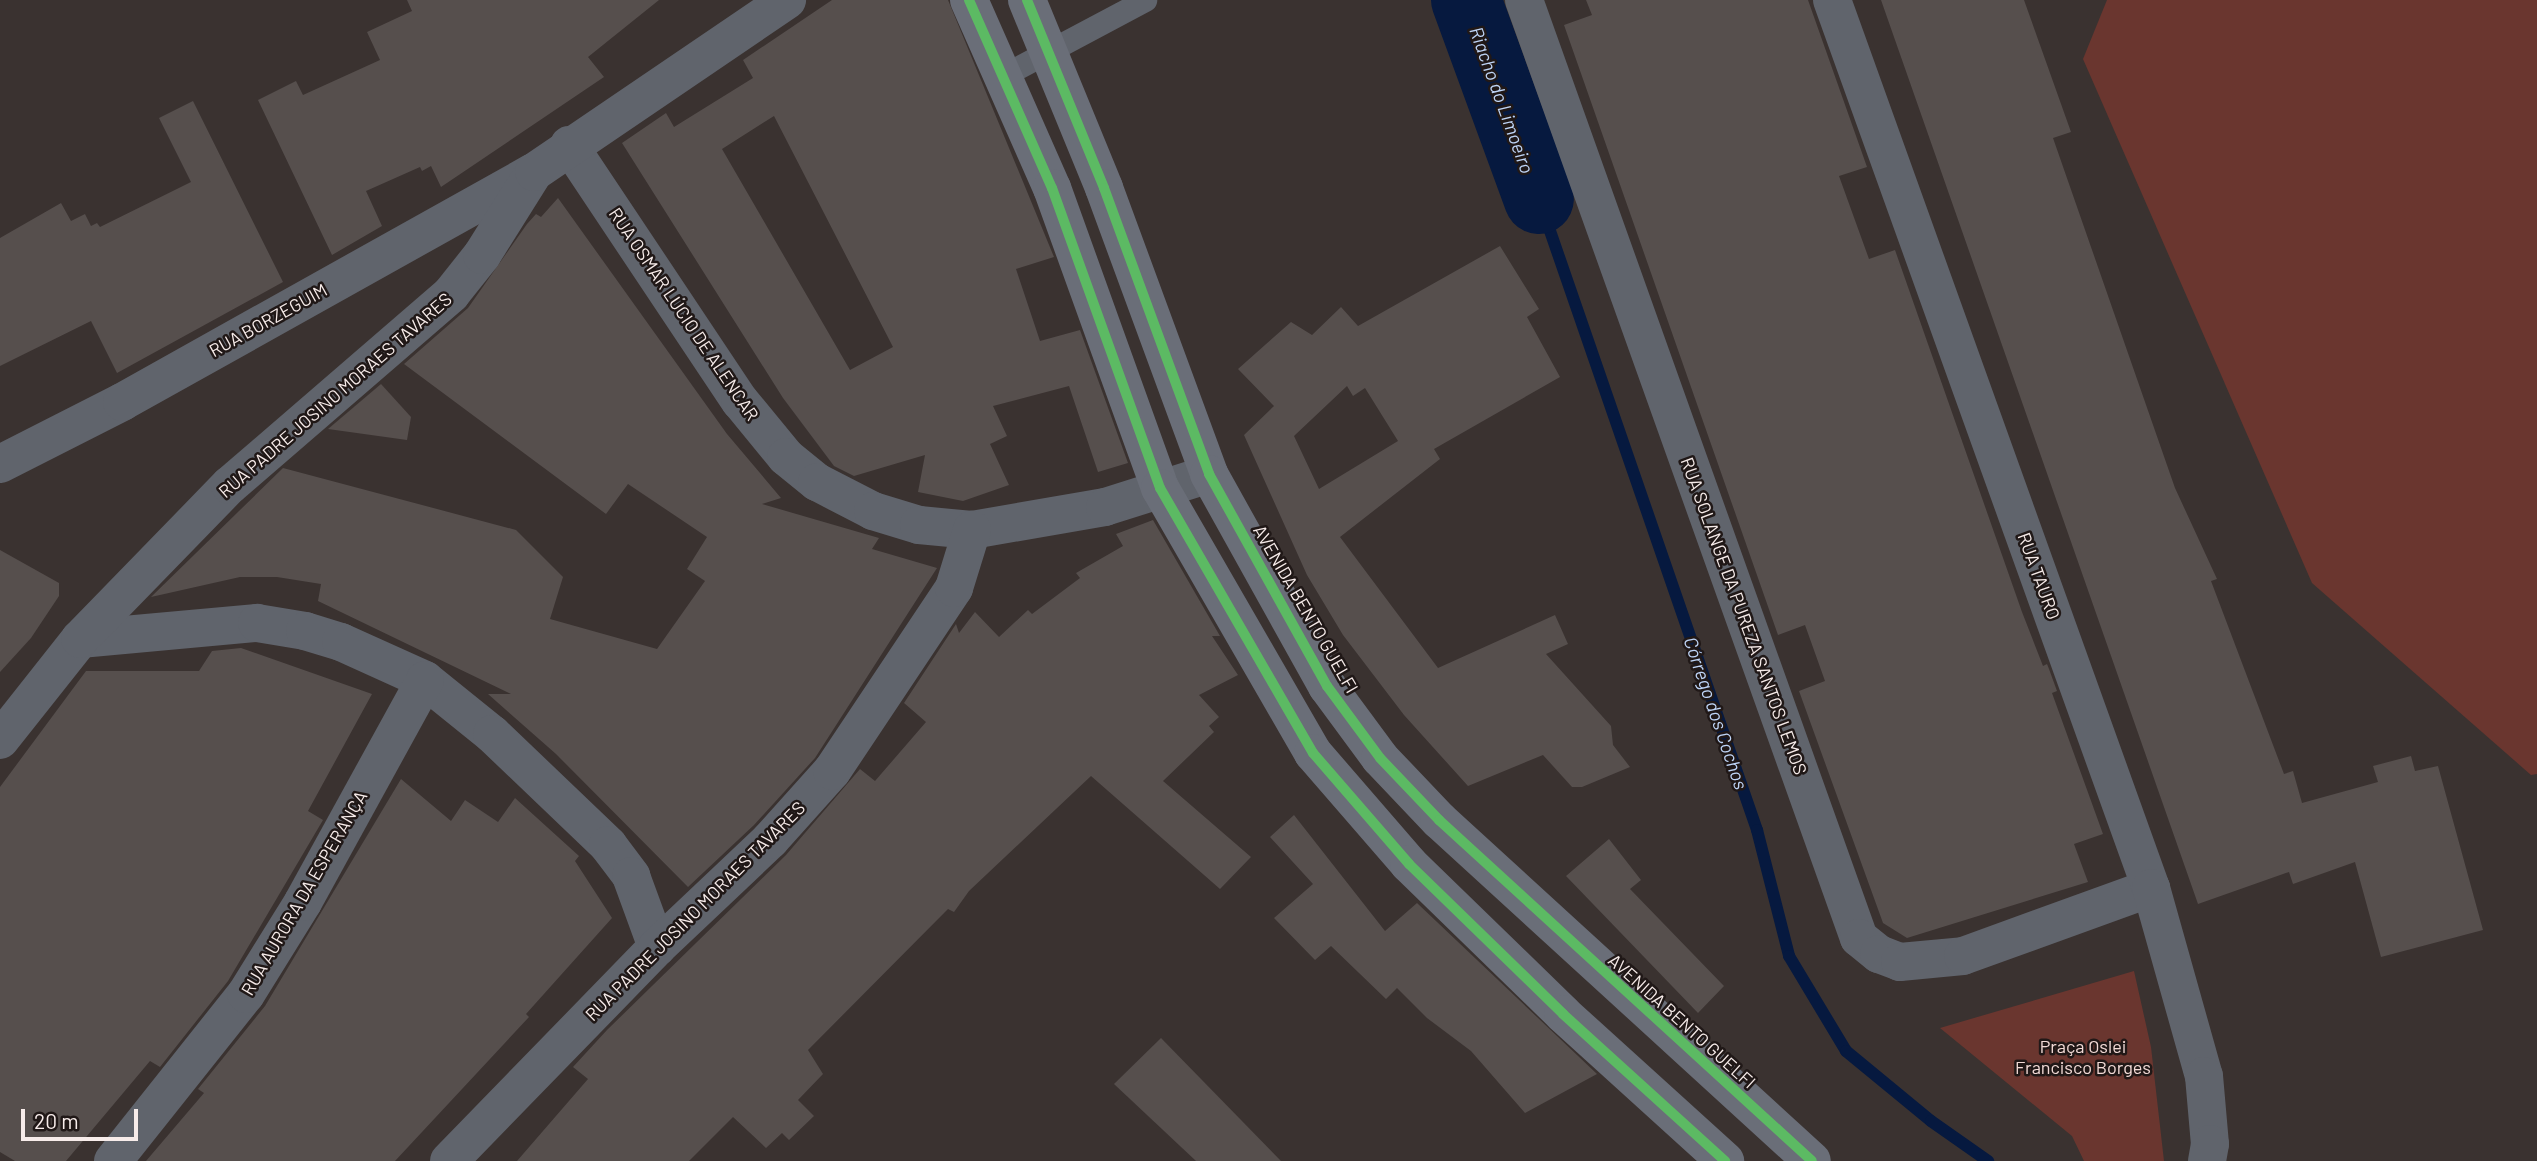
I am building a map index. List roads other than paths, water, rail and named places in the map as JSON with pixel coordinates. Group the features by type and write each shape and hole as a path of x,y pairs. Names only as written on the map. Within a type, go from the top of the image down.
{"main road":[{"path":"970,0 1052,188 1160,488 1313,753 1360,811 1563,1014 1725,1161"},
{"name":"AVENIDA BENTO GUELFI","path":"1027,0 1050,52 1209,474 1327,686 1380,758 1570,943 1812,1161"}],"street":[{"name":"RUA PADRE JOSINO MORAES TAVARES","path":"0,739 80,639 230,485 451,294 482,255 534,172 569,145 787,0"},
{"name":"RUA SOLANGE DA PUREZA SANTOS LEMOS","path":"1524,0 1859,938 1879,954 1900,962 1963,957 2151,888"},
{"name":"RUA TAURO","path":"1832,0 2151,888 2204,1076 2210,1144 2207,1161"},
{"name":"RUA OSMAR LÚCIO DE ALENCAR","path":"569,145 740,401 786,457 817,482 873,511 919,525 972,530 1105,508 1209,474"},
{"name":"RUA BORZEGUIM","path":"0,464 121,402 534,172"},
{"name":"RUA PADRE JOSINO MORAES TAVARES","path":"449,1161 657,947 770,841 832,771 954,588 972,530"},
{"path":"80,639 257,624 329,638 425,680 492,734 608,845 631,876 657,947"},
{"name":"RUA AURORA DA ESPERANÇA","path":"113,1161 246,994 303,902 425,680"}],"lane":[{"path":"1004,75 1145,0"}],"waterway":[{"name":"Riacho do Limoeiro","path":"1466,0 1539,199"},
{"name":"Córrego dos Cochos","path":"1539,199 1757,830 1789,956 1846,1051 1931,1121 1988,1161"}],"park label":[{"name":"Praça Oslei Francisco Borges","path":"2083,1057"}]}
